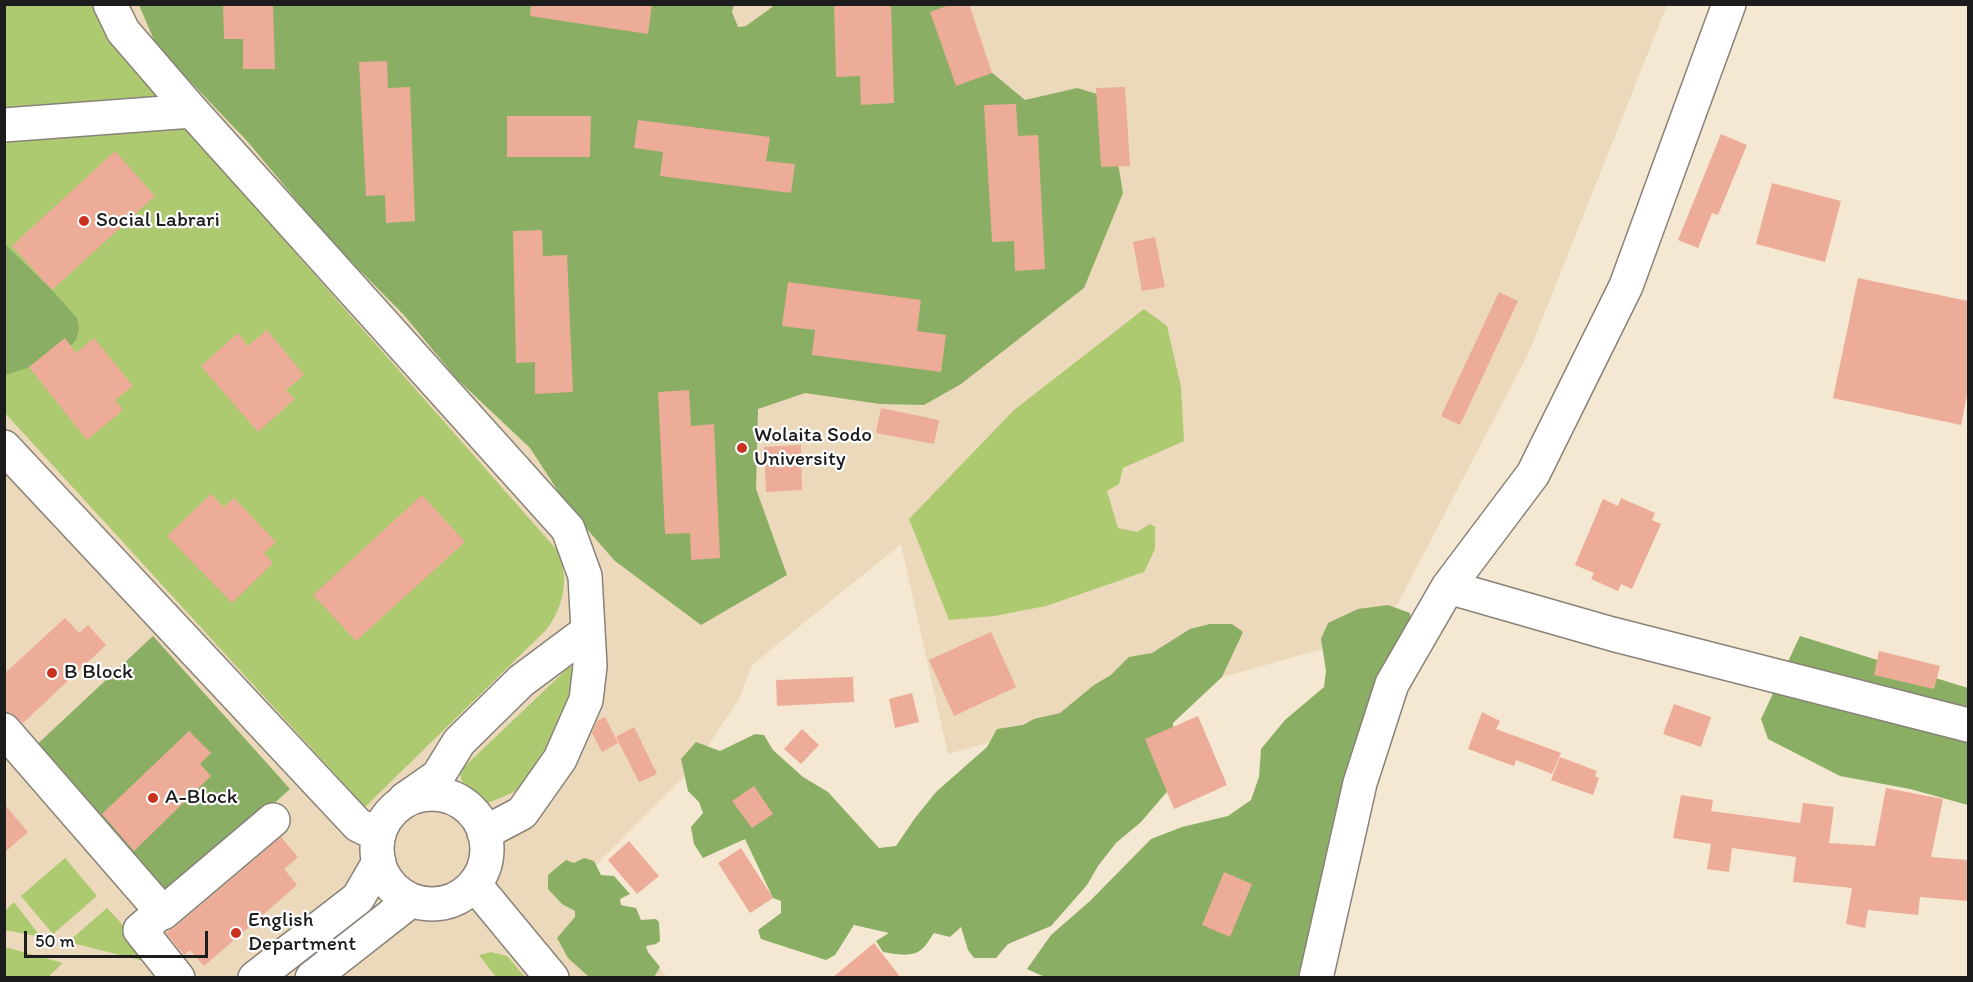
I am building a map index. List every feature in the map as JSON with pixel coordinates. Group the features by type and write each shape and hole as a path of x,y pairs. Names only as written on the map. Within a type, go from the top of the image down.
{"street":[{"path":"110,4 123,31 192,111 568,529 577,548 585,576 590,666 585,700 560,759 522,813 484,832"},
{"path":"1316,978 1360,783 1392,684 1448,587 1533,474 1626,286 1729,4"},
{"path":"4,125 192,111"},
{"path":"4,447 379,848 384,874 393,886 409,902 434,906 451,902 475,885 487,859 488,844 484,832 471,811 454,798 441,794 427,794 401,801"},
{"path":"1448,587 1612,634 1968,725"},
{"path":"255,978 358,898 379,848 383,822 401,801 438,776 459,742 521,681 588,631"},
{"path":"4,730 161,912"},
{"path":"178,978 140,930 273,820"},
{"path":"475,885 552,978"},
{"path":"312,978 409,902"},
{"path":"189,978 192,975 194,978"}],"shaded area":[{"name":"Wolaita Sodo University","path":"5,5 1667,5 1529,352 1383,632 948,754 901,544 752,665 740,697 694,767 583,878 667,977 5,978"}],"green space":[{"path":"734,4 732,12 738,27 746,26 775,5 957,5 960,46 1025,100 1077,88 1107,97 1123,193 1084,288 961,384 924,405 880,404 805,393 758,409 756,489 787,575 701,625 615,561 571,511 530,448 456,378 404,315 328,238 248,142 165,55 154,40 139,5"},
{"path":"5,5 95,5 115,48 557,550 563,571 563,592 557,612 546,630 365,807 5,413"},
{"path":"4,243 77,318 79,329 76,340 60,358 5,375"},
{"path":"1144,309 1167,326 1181,387 1184,441 1123,468 1119,484 1107,491 1118,528 1137,532 1150,524 1155,527 1155,549 1144,572 1046,606 994,616 949,620 909,519 1014,410"},
{"path":"1388,605 1410,613 1414,643 1314,977 1047,978 1027,969 1051,935 1090,901 1151,839 1182,827 1228,816 1251,800 1259,777 1261,749 1285,720 1324,687 1326,671 1321,639 1328,623 1358,609"},
{"path":"1210,624 1232,624 1243,632 1222,677 1173,723 1172,786 1141,822 1116,843 1087,885 1051,926 1008,944 996,958 974,958 968,950 961,927 950,937 934,933 918,952 903,955 883,952 876,941 889,933 854,925 835,955 826,960 761,939 758,930 781,913 781,901 773,898 745,839 703,858 694,844 691,827 703,813 699,802 688,791 681,759 696,742 720,751 755,734 764,735 773,750 803,777 828,792 879,848 896,846 936,792 987,747 997,729 1023,725 1034,719 1060,713 1094,685 1111,675 1129,657 1152,653 1190,629"},
{"path":"153,636 290,789 163,904 29,752"},
{"path":"1800,636 1968,688 1968,805 1910,789 1840,776 1768,739 1761,719"},
{"path":"570,666 574,671 559,734 539,768 514,792 488,803 473,796 461,779 460,774 463,768"},
{"path":"65,858 97,896 53,934 21,896"},
{"path":"584,858 594,861 601,875 614,876 630,894 620,899 621,905 636,908 641,920 656,919 659,922 660,941 646,946 660,967 654,977 589,977 568,958 557,938 575,917 575,911 562,904 548,889 548,875 566,860 574,863"},
{"path":"14,902 41,937 5,930 5,911"},
{"path":"107,908 160,965 68,942"},
{"path":"5,947 63,963 48,977 7,977 5,975"},
{"path":"491,952 507,956 525,977 496,977 479,955"}],"building":[{"path":"223,4 273,4 275,69 243,69 243,39 224,39"},
{"path":"531,4 652,4 648,34 530,16"},
{"path":"834,4 891,4 894,103 861,105 860,76 836,77"},
{"path":"952,4 969,4 992,73 956,86 930,12"},
{"path":"387,61 388,88 410,87 415,221 386,223 385,195 366,196 359,62"},
{"path":"1125,87 1130,166 1101,167 1096,88"},
{"path":"1016,104 1018,136 1038,135 1045,269 1015,271 1014,241 992,242 984,105"},
{"path":"507,116 591,116 590,157 507,157"},
{"path":"638,120 770,137 766,161 795,164 791,193 660,176 663,152 634,148"},
{"path":"1721,134 1747,145 1718,215 1712,213 1698,248 1678,240"},
{"name":"Social Labrari","path":"115,151 155,196 52,290 12,246"},
{"path":"1772,183 1841,201 1825,262 1756,244"},
{"path":"542,230 543,256 567,255 573,392 535,394 535,362 516,363 513,231"},
{"path":"1155,237 1165,287 1142,291 1133,242"},
{"path":"1858,278 1968,301 1968,390 1961,425 1833,398"},
{"path":"788,282 921,300 917,331 946,335 941,372 812,355 815,330 782,326"},
{"path":"1499,292 1518,301 1460,425 1441,416"},
{"path":"267,330 304,375 286,390 295,399 258,432 201,366 238,333 248,346"},
{"path":"65,338 76,353 94,338 133,386 115,400 123,410 87,440 29,367"},
{"path":"689,390 691,426 714,424 720,558 691,560 690,533 665,534 658,392"},
{"path":"881,408 939,420 934,444 876,433"},
{"path":"801,445 802,490 766,492 764,447"},
{"path":"211,494 224,507 234,498 276,542 264,553 273,563 232,603 167,536"},
{"path":"422,495 465,542 356,641 313,595"},
{"path":"1621,498 1655,513 1652,520 1661,524 1632,589 1621,584 1618,591 1591,579 1594,573 1575,565 1603,499 1618,506"},
{"path":"65,618 79,633 88,625 106,645 23,723 11,713 4,712 4,674"},
{"path":"991,632 1016,687 954,716 929,660"},
{"path":"1879,651 1940,666 1934,689 1874,675"},
{"path":"853,677 854,702 777,706 776,680"},
{"path":"912,693 919,722 895,728 889,699"},
{"path":"1674,704 1711,717 1701,747 1663,734"},
{"path":"1482,712 1500,721 1496,729 1561,753 1552,774 1516,760 1514,766 1468,749"},
{"path":"1198,716 1227,785 1174,809 1145,739"},
{"path":"605,717 618,743 602,752 592,733 597,721"},
{"path":"634,727 657,774 639,782 616,737"},
{"path":"802,729 819,745 801,764 784,749"},
{"name":"A-Block","path":"189,731 211,753 200,764 211,776 134,851 102,814"},
{"path":"1560,757 1597,771 1595,776 1599,778 1593,795 1551,780"},
{"path":"754,786 773,814 752,828 732,801"},
{"path":"1886,788 1943,799 1931,857 1968,860 1968,901 1920,897 1918,915 1868,910 1865,928 1846,924 1852,888 1793,882 1796,857 1732,848 1729,872 1707,869 1711,844 1673,838 1681,795 1713,800 1711,811 1800,823 1803,803 1834,807 1829,843 1875,846"},
{"path":"4,804 28,832 4,853"},
{"path":"281,837 298,857 284,869 297,885 204,966 190,950 184,955 166,933"},
{"path":"629,841 659,876 637,894 608,860"},
{"path":"741,848 773,898 750,913 718,863"},
{"path":"1224,872 1252,884 1230,937 1202,925"},
{"path":"874,943 901,978 832,978"}],"place":[{"name":"Social Labrari","path":"84,221"},
{"name":"Wolaita Sodo University","path":"742,448"},
{"name":"B Block","path":"52,673"},
{"name":"A-Block","path":"153,798"},
{"name":"English Department","path":"236,933"}]}
